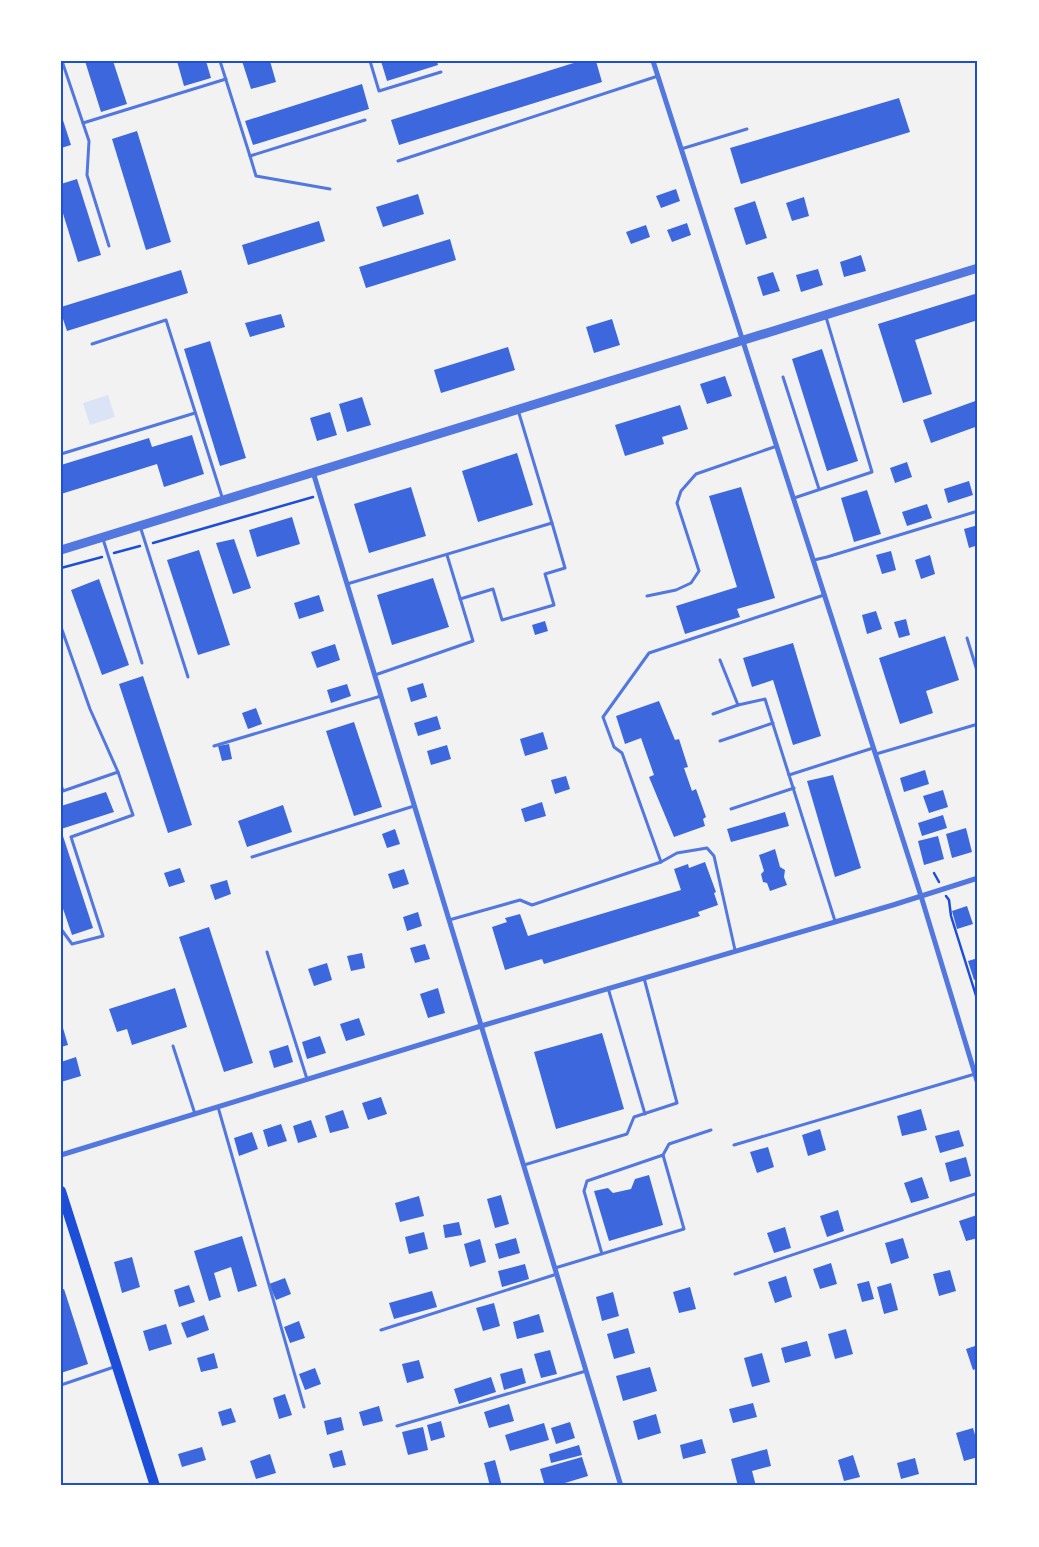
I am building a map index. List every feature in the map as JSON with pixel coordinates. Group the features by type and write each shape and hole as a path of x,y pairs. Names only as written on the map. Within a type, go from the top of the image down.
{"main road":[{"path":"61,1191 155,1486"}],"street":[{"path":"653,61 921,896 978,1084"},
{"path":"61,550 978,268"},
{"path":"313,472 621,1486"},
{"path":"61,1155 481,1026 978,878"}],"lane":[{"path":"62,61 89,141 87,175 108,246"},
{"path":"220,61 256,176 330,189"},
{"path":"370,61 379,91 442,72"},
{"path":"398,160 658,76"},
{"path":"83,124 226,79"},
{"path":"250,156 364,120"},
{"path":"682,149 746,129"},
{"path":"794,498 872,472 825,315"},
{"path":"92,344 166,320 223,500"},
{"path":"783,377 819,489"},
{"path":"460,599 493,589 502,620 554,605 545,574 565,568 518,409"},
{"path":"61,454 195,413"},
{"path":"647,596 676,590 691,583 699,571 677,503 681,491 688,482 696,474 778,446"},
{"path":"814,560 978,511"},
{"path":"347,584 552,523"},
{"path":"140,526 188,677"},
{"path":"102,538 142,663"},
{"path":"374,675 473,640 447,555"},
{"path":"661,862 622,753 614,747 603,717 649,653 824,595"},
{"path":"61,627 90,709 118,772 133,815 71,837 103,936 72,944 61,929"},
{"path":"966,638 978,674"},
{"path":"720,660 738,705"},
{"path":"214,746 381,696"},
{"path":"713,714 738,705 766,699 835,921"},
{"path":"720,741 773,723"},
{"path":"789,775 978,724"},
{"path":"61,786 63,791 118,772"},
{"path":"731,809 794,788"},
{"path":"252,857 414,806"},
{"path":"449,920 520,900 532,905 661,862 677,853 706,848 714,856 735,950"},
{"path":"267,952 307,1079"},
{"path":"523,1165 627,1134 634,1117 678,1103 644,978"},
{"path":"608,988 645,1114"},
{"path":"173,1046 195,1114"},
{"path":"734,1145 975,1074"},
{"path":"218,1107 304,1407"},
{"path":"602,1254 584,1191 587,1181 663,1155 669,1144 711,1130"},
{"path":"381,1330 556,1272 602,1254 684,1229 663,1155"},
{"path":"736,1274 978,1193"},
{"path":"61,1385 117,1366"},
{"path":"397,1426 586,1371"}],"path":[{"path":"61,568 319,495"},
{"path":"934,873 949,900 951,916 978,1002"}],"shaded area":[{"path":"108,395 115,417 90,425 83,403"}],"building":[{"path":"85,61 113,61 127,104 101,112"},
{"path":"177,61 206,61 211,78 184,86"},
{"path":"242,61 270,61 276,82 251,89"},
{"path":"381,61 437,61 438,65 387,81"},
{"path":"580,61 596,61 602,82 399,145 391,120"},
{"path":"362,84 369,109 253,145 245,121"},
{"path":"899,98 910,132 741,184 730,148"},
{"path":"61,114 71,145 61,148"},
{"path":"137,131 171,242 146,250 112,139"},
{"path":"77,179 101,255 78,262 61,207 61,184"},
{"path":"676,189 680,201 661,208 656,196"},
{"path":"418,194 424,214 383,227 376,207"},
{"path":"804,197 809,216 792,221 786,203"},
{"path":"755,201 767,238 746,245 734,208"},
{"path":"319,221 325,241 248,265 242,245"},
{"path":"687,223 691,235 672,242 667,230"},
{"path":"646,225 650,237 631,244 626,232"},
{"path":"450,239 456,260 366,288 359,267"},
{"path":"861,255 866,271 844,277 840,262"},
{"path":"818,269 823,285 801,292 796,275"},
{"path":"181,270 188,293 67,331 61,307"},
{"path":"773,272 780,291 763,296 757,277"},
{"path":"978,293 978,320 915,340 932,394 903,403 878,324"},
{"path":"281,314 285,327 250,337 245,323"},
{"path":"612,319 620,345 594,353 586,327"},
{"path":"210,341 246,458 220,466 184,349"},
{"path":"508,347 515,370 441,393 434,370"},
{"path":"822,349 858,461 827,471 792,359"},
{"path":"725,376 732,396 707,404 700,384"},
{"path":"362,397 371,425 347,432 339,404"},
{"path":"978,400 978,426 931,443 923,420"},
{"path":"680,405 688,429 662,437 664,444 625,456 615,425"},
{"path":"330,412 337,435 317,441 310,418"},
{"path":"192,435 204,474 164,487 157,464 61,494 61,465 149,438 152,447"},
{"path":"517,453 533,505 478,522 462,471"},
{"path":"907,462 912,477 895,483 890,468"},
{"path":"969,481 973,495 948,503 944,489"},
{"path":"411,487 426,536 369,553 354,504"},
{"path":"741,487 775,598 737,609 740,617 685,634 676,606 737,587 709,496"},
{"path":"867,490 881,534 854,542 841,498"},
{"path":"927,504 932,518 907,526 902,512"},
{"path":"292,517 300,544 257,557 249,530"},
{"path":"978,525 978,545 969,548 964,529"},
{"path":"234,539 251,588 233,594 216,543"},
{"path":"199,550 230,645 198,655 167,560"},
{"path":"891,551 896,570 882,574 876,555"},
{"path":"930,555 935,574 921,579 915,560"},
{"path":"433,578 449,627 392,645 377,595"},
{"path":"99,579 129,665 102,675 71,590"},
{"path":"319,595 324,611 299,619 294,603"},
{"path":"876,611 882,629 867,634 862,615"},
{"path":"906,619 910,635 899,638 894,622"},
{"path":"545,621 548,631 535,635 532,625"},
{"path":"945,636 959,680 926,691 933,713 900,724 879,658"},
{"path":"793,643 821,736 793,745 773,680 752,687 743,658"},
{"path":"335,644 340,660 317,668 311,652"},
{"path":"143,676 192,825 168,833 119,684"},
{"path":"423,683 427,697 411,702 407,688"},
{"path":"347,684 351,696 331,703 327,690"},
{"path":"659,701 675,740 679,739 688,767 684,768 692,791 696,789 706,817 703,819 705,826 674,837 649,777 654,775 641,738 625,744 616,716"},
{"path":"256,708 262,724 248,729 242,713"},
{"path":"437,716 441,729 418,736 414,723"},
{"path":"354,722 382,807 354,816 326,731"},
{"path":"543,732 548,749 525,756 520,739"},
{"path":"229,744 232,759 222,761 218,746"},
{"path":"447,745 451,759 431,765 427,751"},
{"path":"925,770 929,784 904,792 900,778"},
{"path":"833,775 861,868 835,877 807,781"},
{"path":"566,776 570,789 555,794 551,780"},
{"path":"943,790 948,807 929,813 923,796"},
{"path":"106,792 114,812 61,829 61,806"},
{"path":"542,802 546,816 525,822 521,809"},
{"path":"283,805 292,832 247,847 238,821"},
{"path":"785,812 789,826 731,842 727,829"},
{"path":"943,815 947,828 922,836 918,823"},
{"path":"966,828 972,852 952,858 946,834"},
{"path":"395,829 400,844 387,848 382,834"},
{"path":"62,833 93,928 72,935 61,903"},
{"path":"938,836 944,859 924,865 918,841"},
{"path":"775,849 780,867 785,870 784,877 787,885 770,891 767,883 763,882 761,874 764,871 759,855"},
{"path":"705,862 716,892 714,893 718,905 698,912 700,916 544,964 542,959 505,970 492,927 507,922 505,918 520,914 528,936 681,890 674,869 688,864 689,868"},
{"path":"180,868 185,882 169,887 164,873"},
{"path":"404,869 409,884 393,889 388,874"},
{"path":"227,880 231,894 215,900 210,885"},
{"path":"967,906 973,924 957,929 952,911"},
{"path":"418,912 422,926 407,931 403,917"},
{"path":"209,927 253,1063 224,1072 179,937"},
{"path":"425,944 430,959 415,963 410,948"},
{"path":"362,953 365,968 351,971 347,956"},
{"path":"978,958 978,978 974,980 968,961"},
{"path":"327,963 332,980 314,986 308,969"},
{"path":"175,988 187,1027 132,1045 127,1029 117,1032 109,1009"},
{"path":"438,988 445,1013 428,1018 420,994"},
{"path":"359,1018 365,1035 346,1041 340,1024"},
{"path":"63,1028 68,1045 61,1047 61,1029"},
{"path":"602,1033 624,1109 556,1129 534,1052"},
{"path":"320,1036 326,1053 307,1059 302,1042"},
{"path":"288,1045 293,1062 274,1068 269,1051"},
{"path":"76,1057 81,1076 61,1082 61,1062"},
{"path":"381,1097 387,1114 368,1120 362,1103"},
{"path":"921,1109 927,1130 902,1136 897,1116"},
{"path":"343,1110 349,1128 330,1133 325,1116"},
{"path":"311,1120 317,1137 298,1143 293,1126"},
{"path":"281,1124 287,1141 268,1147 263,1130"},
{"path":"820,1129 826,1150 808,1156 802,1135"},
{"path":"959,1130 964,1146 940,1153 935,1136"},
{"path":"252,1132 258,1149 239,1156 234,1138"},
{"path":"768,1147 774,1167 757,1173 750,1152"},
{"path":"966,1157 971,1176 950,1182 945,1163"},
{"path":"649,1175 663,1225 609,1241 594,1191 608,1188 613,1193 631,1189 635,1179"},
{"path":"922,1177 929,1198 911,1203 904,1183"},
{"path":"501,1195 509,1224 495,1228 487,1199"},
{"path":"419,1196 424,1216 400,1222 395,1203"},
{"path":"838,1210 844,1231 827,1237 820,1216"},
{"path":"977,1215 978,1238 966,1241 959,1221"},
{"path":"459,1222 462,1235 445,1238 443,1225"},
{"path":"785,1227 791,1248 774,1253 767,1233"},
{"path":"424,1232 428,1249 409,1254 405,1237"},
{"path":"242,1236 257,1286 238,1292 231,1267 214,1273 221,1297 209,1301 194,1251"},
{"path":"516,1238 520,1253 499,1259 495,1244"},
{"path":"903,1238 909,1258 891,1264 885,1243"},
{"path":"480,1239 486,1262 470,1267 464,1244"},
{"path":"132,1257 140,1287 122,1293 114,1262"},
{"path":"831,1263 837,1284 820,1289 813,1269"},
{"path":"525,1264 529,1279 502,1287 498,1271"},
{"path":"950,1270 956,1291 939,1296 933,1274"},
{"path":"786,1276 792,1297 775,1303 768,1282"},
{"path":"285,1278 291,1294 276,1300 269,1284"},
{"path":"869,1281 874,1299 862,1302 857,1284"},
{"path":"891,1283 898,1310 884,1314 877,1287"},
{"path":"189,1285 195,1302 179,1307 174,1290"},
{"path":"690,1287 696,1309 679,1313 673,1292"},
{"path":"64,1289 88,1364 61,1373 61,1290"},
{"path":"432,1291 437,1307 394,1319 389,1303"},
{"path":"613,1292 619,1316 602,1321 596,1297"},
{"path":"494,1303 500,1326 483,1331 476,1308"},
{"path":"539,1314 544,1332 517,1339 513,1322"},
{"path":"204,1315 209,1330 187,1338 181,1323"},
{"path":"299,1321 305,1338 290,1343 284,1327"},
{"path":"166,1324 172,1344 149,1351 143,1331"},
{"path":"628,1328 635,1353 614,1359 607,1334"},
{"path":"846,1329 853,1354 835,1359 828,1334"},
{"path":"807,1341 811,1356 785,1363 781,1348"},
{"path":"978,1345 978,1368 973,1370 966,1349"},
{"path":"550,1350 557,1374 541,1378 534,1354"},
{"path":"214,1353 218,1368 201,1372 197,1358"},
{"path":"762,1353 770,1382 752,1387 744,1358"},
{"path":"419,1360 424,1378 407,1383 402,1364"},
{"path":"650,1367 657,1391 623,1401 616,1376"},
{"path":"315,1368 321,1384 305,1390 299,1374"},
{"path":"522,1368 526,1383 504,1390 500,1374"},
{"path":"491,1377 496,1392 459,1404 454,1389"},
{"path":"285,1394 292,1415 279,1419 273,1398"},
{"path":"753,1403 757,1417 733,1423 729,1409"},
{"path":"509,1404 514,1421 489,1428 484,1412"},
{"path":"379,1406 383,1421 363,1426 359,1412"},
{"path":"231,1408 236,1422 222,1426 218,1412"},
{"path":"656,1414 661,1433 638,1440 633,1421"},
{"path":"341,1417 344,1430 327,1435 324,1421"},
{"path":"441,1421 445,1437 431,1441 427,1425"},
{"path":"570,1422 575,1438 556,1444 551,1428"},
{"path":"544,1423 549,1440 510,1451 505,1435"},
{"path":"423,1427 428,1450 408,1455 402,1432"},
{"path":"973,1428 978,1445 978,1457 964,1461 956,1433"},
{"path":"702,1439 706,1453 683,1459 680,1445"},
{"path":"579,1445 582,1455 551,1463 549,1454"},
{"path":"202,1447 206,1460 182,1467 178,1454"},
{"path":"767,1449 771,1466 752,1471 756,1486 738,1486 731,1459"},
{"path":"342,1450 346,1465 333,1468 329,1454"},
{"path":"270,1454 276,1473 256,1479 250,1461"},
{"path":"853,1455 860,1477 844,1481 838,1460"},
{"path":"582,1457 588,1476 555,1486 545,1486 540,1469"},
{"path":"915,1458 919,1474 901,1479 897,1463"},
{"path":"495,1460 502,1486 490,1486 484,1463"}]}
